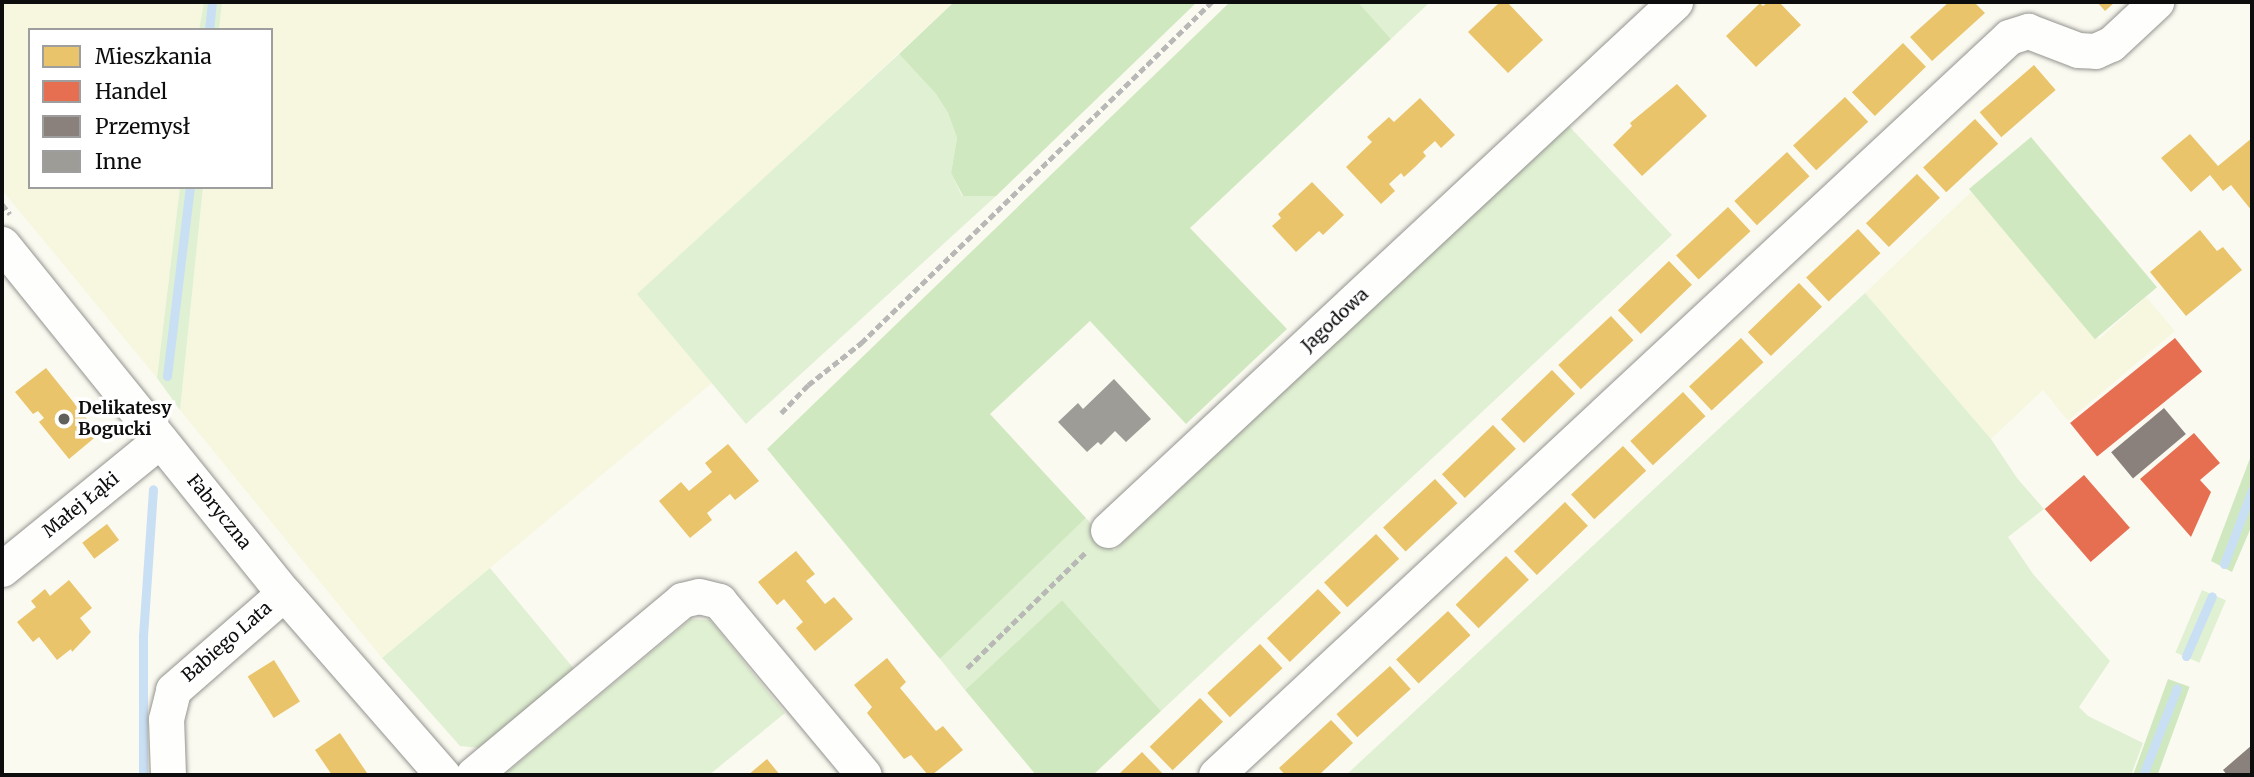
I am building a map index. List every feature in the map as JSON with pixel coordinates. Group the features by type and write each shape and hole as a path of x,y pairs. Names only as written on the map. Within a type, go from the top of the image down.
{"street":[{"name":"Jagodowa","path":"1108,530 1675,2"},
{"path":"1216,775 2009,37 2028,31 2078,50 2095,51 2110,44 2156,2"},
{"name":"Fabryczna","path":"2,244 284,593 443,775"},
{"name":"Małej Łąki","path":"2,569 160,440"},
{"name":"Babiego Lata","path":"168,775 166,719 173,690 284,593"},
{"path":"473,775 682,600 699,596 719,601 864,775"}],"path":[{"path":"781,413 808,386 861,343 1212,2"},
{"path":"967,668 1108,530"}],"green space":[{"path":"2,2 204,2 199,28 28,28 28,189 180,189 157,378 2,190"},
{"path":"204,2 222,2 219,28 199,28"},
{"path":"222,2 954,2 638,294 712,383 382,658 180,410 203,189 273,189 273,28 219,28"},
{"path":"954,2 1197,2 996,196 963,196 951,173 957,138 948,113 936,94 899,54"},
{"path":"1230,2 1358,2 1391,39 1190,228 1287,329 1186,424 1090,321 990,414 1086,518 940,659 767,449"},
{"path":"1358,2 1430,2 1391,39"},
{"path":"899,54 936,94 948,113 957,138 951,173 962,196 996,196 746,424 637,294"},
{"path":"1568,125 1672,235 1161,711 1062,600 965,690 940,659 1086,518 1114,551"},
{"path":"2031,137 2157,287 2095,339 1969,189"},
{"path":"180,189 203,189 180,410 157,378"},
{"path":"1971,192 2099,339 2146,297 2175,331 2068,421 2043,390 1991,439 1865,293"},
{"path":"1865,293 1991,439 2017,478 2044,509 2008,537 2033,574 2110,661 2079,707 2088,716 2143,743 2131,775 1346,775"},
{"path":"2252,453 2252,525 2232,572 2211,561"},
{"path":"490,568 575,670 480,748 460,746 382,658"},
{"path":"2202,590 2226,600 2199,663 2175,653"},
{"path":"1062,600 1161,711 1093,775 1036,775 965,690"},
{"path":"691,619 710,620 785,713 709,775 504,775"},
{"path":"2168,679 2190,687 2158,775 2133,775"}],"building: Mieszkania":[{"path":"1500,2 1507,2 1543,40 1508,73 1468,32"},
{"path":"1768,2 1779,2 1801,25 1756,67 1726,36 1760,3 1763,6"},
{"path":"1949,2 1974,2 1985,13 1932,61 1910,37"},
{"path":"2097,2 2115,2 2105,11"},
{"path":"1903,43 1926,67 1875,116 1852,92"},
{"path":"2034,65 2056,90 2001,137 1980,112"},
{"path":"1677,84 1707,116 1642,176 1613,145 1632,126 1630,123"},
{"path":"1845,97 1868,122 1816,170 1793,145"},
{"path":"1420,98 1455,135 1441,148 1435,141 1423,152 1426,156 1415,167 1404,177 1401,173 1389,184 1395,191 1381,204 1346,167 1372,142 1367,137 1389,117 1394,122"},
{"path":"1975,119 1998,144 1946,192 1923,167"},
{"path":"2190,134 2218,166 2252,138 2252,211 2231,185 2223,191 2210,175 2191,192 2161,158"},
{"path":"1787,152 1810,176 1757,225 1734,201"},
{"path":"1917,174 1940,198 1889,247 1866,223"},
{"path":"1312,182 1344,215 1323,235 1319,231 1296,252 1272,226 1281,218 1278,214"},
{"path":"1728,207 1751,231 1699,280 1676,255"},
{"path":"1858,229 1881,253 1829,302 1806,277"},
{"path":"2200,230 2217,251 2223,247 2242,270 2186,316 2150,272"},
{"path":"1669,261 1692,285 1641,334 1618,310"},
{"path":"1799,283 1822,307 1771,356 1748,332"},
{"path":"1611,316 1634,340 1581,389 1558,365"},
{"path":"1741,338 1764,362 1712,411 1689,386"},
{"path":"46,368 99,434 69,459 39,422 44,418 38,411 33,414 15,392"},
{"path":"1552,370 1575,394 1524,443 1501,419"},
{"path":"1683,392 1706,416 1653,465 1630,441"},
{"path":"1493,425 1516,449 1465,498 1442,474"},
{"path":"728,444 759,481 735,500 730,494 707,513 712,520 690,538 659,501 681,482 689,491 712,472 705,463"},
{"path":"1623,446 1646,471 1594,519 1571,494"},
{"path":"1435,479 1458,503 1406,552 1383,527"},
{"path":"1565,502 1588,526 1537,575 1514,551"},
{"path":"107,524 119,540 94,559 82,543"},
{"path":"1376,534 1399,559 1347,607 1324,582"},
{"path":"796,551 815,574 806,581 825,604 834,597 853,619 815,651 796,628 803,622 784,599 777,605 758,582"},
{"path":"1506,556 1529,580 1479,628 1456,605"},
{"path":"69,580 92,608 80,618 91,632 72,652 71,649 57,660 39,637 33,642 17,622 36,607 31,601 45,589 50,596"},
{"path":"1318,589 1341,613 1290,662 1267,638"},
{"path":"1448,611 1471,635 1419,684 1396,659"},
{"path":"1260,644 1283,668 1230,717 1207,693"},
{"path":"887,658 906,682 900,688 936,731 943,726 963,750 932,775 928,775 911,755 904,759 867,713 872,707 854,685"},
{"path":"274,660 300,702 274,718 248,676"},
{"path":"1390,666 1411,689 1357,737 1336,714"},
{"path":"1200,698 1223,722 1173,770 1150,747"},
{"path":"1331,720 1353,743 1319,775 1285,775 1279,768"},
{"path":"340,733 367,773 364,775 332,775 315,750"},
{"path":"1142,752 1164,775 1118,775"},
{"path":"767,759 780,775 748,775"}],"building: Handel":[{"path":"2175,338 2202,371 2097,456 2070,423"},
{"path":"2194,433 2220,463 2200,480 2211,492 2191,537 2140,479"},
{"path":"2084,475 2130,528 2091,562 2045,509"}],"building: Przemysł":[{"path":"2164,408 2186,434 2133,478 2111,452"},
{"path":"2252,745 2252,775 2227,775 2223,770"}],"building: Inne":[{"path":"1114,379 1151,419 1126,442 1115,431 1101,445 1098,442 1087,452 1058,422 1078,403 1083,409"}],"waterway":[{"path":"209,28 212,2"},
{"path":"167,376 190,189"},
{"path":"143,775 143,636 153,489"},
{"path":"2224,564 2252,490"},
{"path":"2186,656 2212,596"},
{"path":"2143,775 2177,688"}],"place":[{"name":"Delikatesy Bogucki","path":"64,419"}]}
